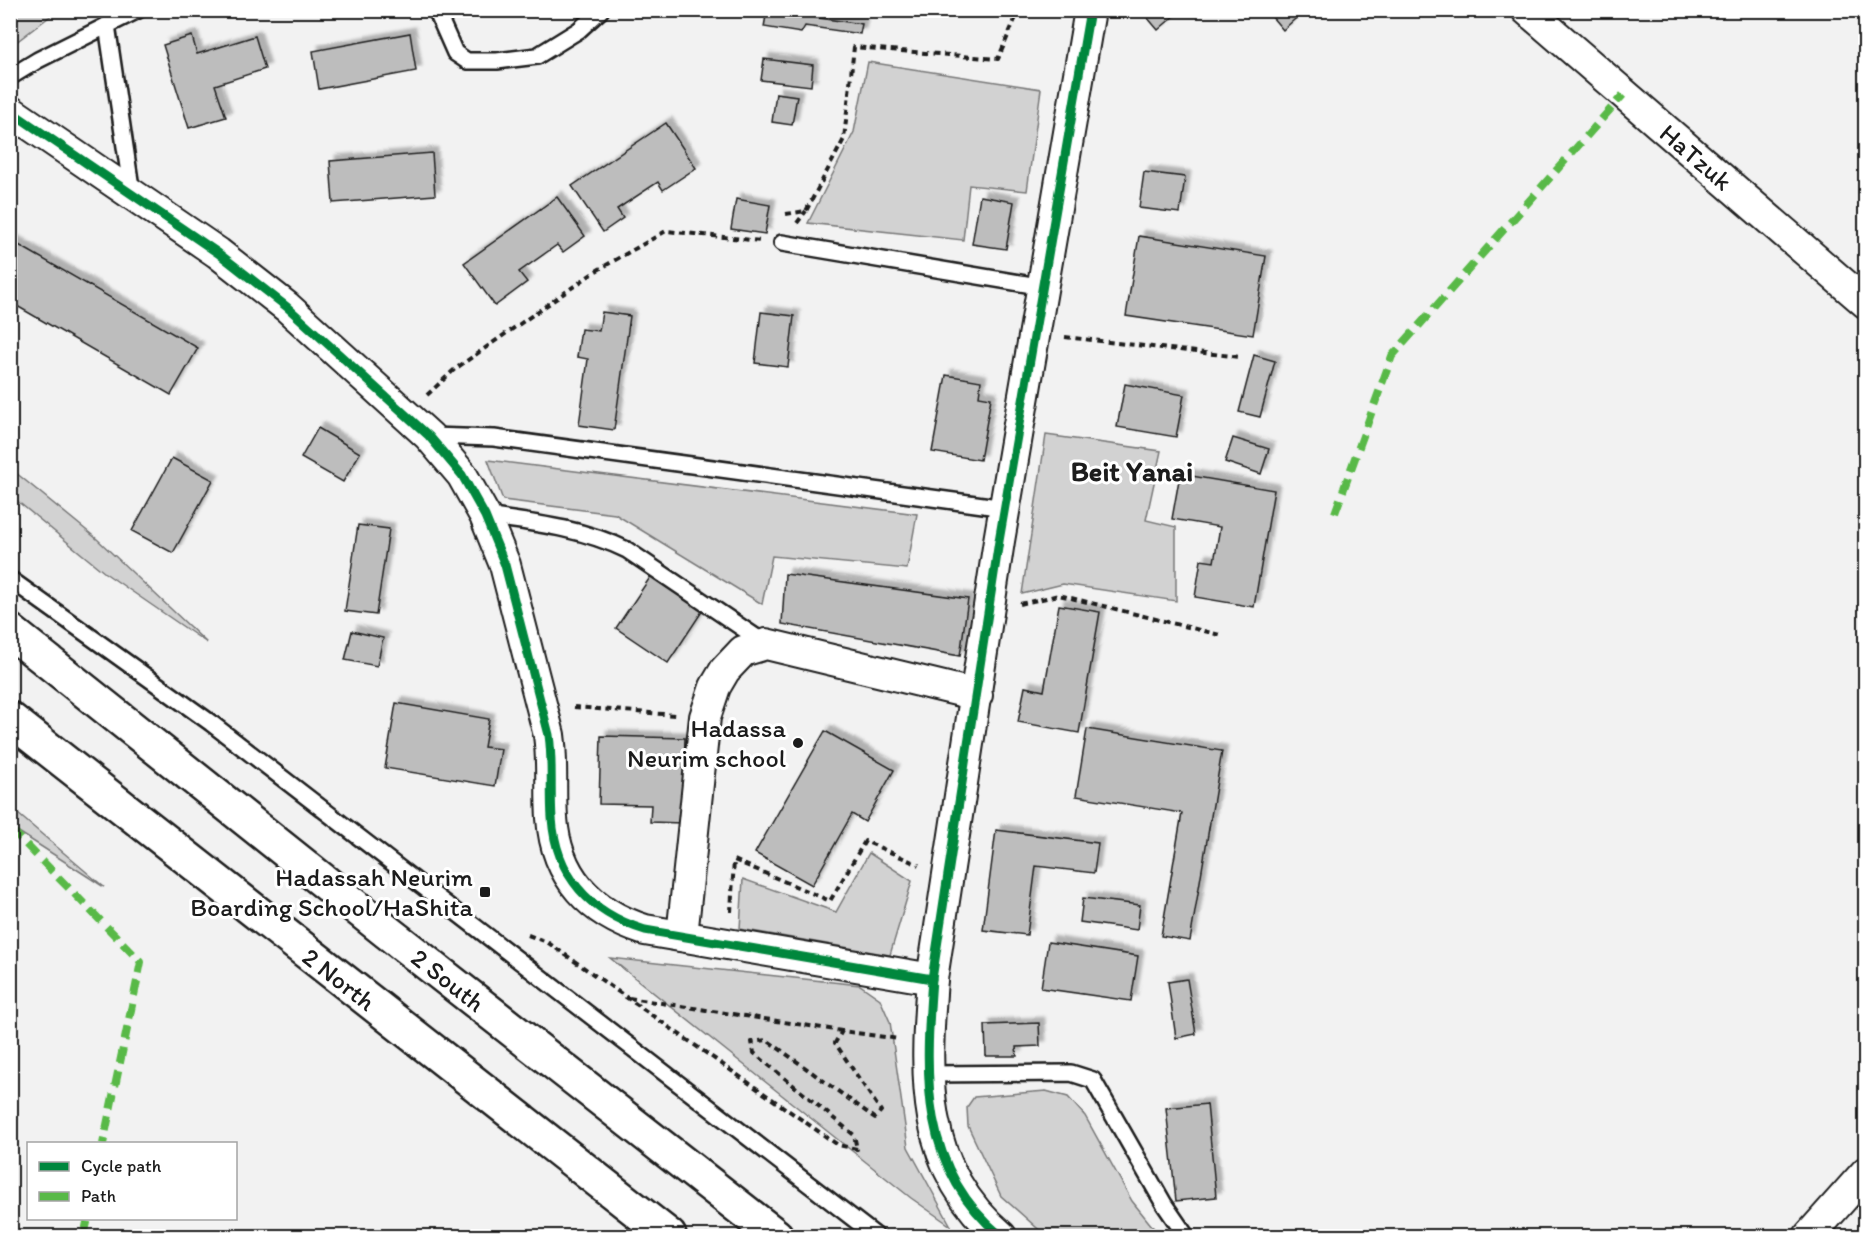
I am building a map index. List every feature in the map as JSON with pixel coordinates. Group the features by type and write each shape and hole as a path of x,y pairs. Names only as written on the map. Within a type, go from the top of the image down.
{"highway":[{"name":"2 South","path":"10,631 377,924 776,1236"},
{"name":"2 North","path":"10,719 669,1236"}],"street":[{"path":"1001,1236 966,1199 946,1165 935,1136 927,1043 932,979 1005,508 1090,10"},
{"name":"HaTzuk","path":"1527,10 1866,303"},
{"path":"10,111 218,253 287,307 429,436 462,475 485,516 506,565 542,705 553,761 552,818 555,844 572,880 594,906 618,921 682,936 932,979"},
{"path":"682,936 705,717 715,687 725,670 743,651 766,644 977,695"},
{"path":"1809,1236 1866,1172"}],"lane":[{"path":"10,77 38,60 138,10"},
{"path":"436,10 455,53 466,60 497,61 537,56 579,30 601,10"},
{"path":"107,25 132,194"},
{"path":"782,243 1044,286"},
{"path":"429,436 494,438 1005,508"},
{"path":"485,516 571,529 608,540 627,550 766,644"},
{"path":"10,579 220,730 876,1236"},
{"path":"928,1074 1071,1073 1093,1080 1164,1204 1186,1236"}],"path":[{"path":"405,414 455,369 596,271 666,231 782,243 806,211 844,139 854,47 998,59 1019,10"},
{"path":"786,214 806,211"},
{"path":"1036,333 1240,357"},
{"path":"989,612 1059,595 1220,635"},
{"path":"542,705 705,717"},
{"path":"729,944 734,860 830,901 865,841 948,878"},
{"path":"526,934 547,942 838,1145 857,1149 854,1135 753,1053 752,1042 767,1040 875,1118 881,1111 834,1042 842,1031"},
{"path":"626,997 927,1043"}],"shaded area":[{"path":"11,10 57,10 57,11 11,46"},
{"path":"868,62 1041,89 1027,191 969,185 963,240 808,223 854,132"},
{"path":"1046,435 1161,451 1146,520 1176,527 1176,601 1063,584 1022,594"},
{"path":"488,460 917,514 907,569 772,556 762,604 615,514 503,500"},
{"path":"10,468 97,539 207,643 105,573 11,496"},
{"path":"11,808 104,887 11,827"},
{"path":"869,853 912,881 890,955 740,929 743,879 836,912"},
{"path":"610,958 860,985 880,999 890,1022 908,1147 951,1226 911,1198"},
{"path":"1046,1091 1068,1097 1085,1116 1132,1201 1160,1236 1046,1236 1001,1196 968,1126 967,1107 974,1097"}],"building":[{"path":"767,10 805,10 805,16 862,24 860,34 805,26 801,33 764,27"},
{"path":"1141,10 1181,10 1158,30"},
{"path":"1266,10 1305,10 1283,30"},
{"path":"410,33 416,71 319,89 313,51"},
{"path":"192,36 197,54 255,36 265,69 215,85 226,117 189,128 163,45"},
{"path":"764,59 813,65 811,86 761,80"},
{"path":"776,93 797,96 792,125 772,122"},
{"path":"666,123 696,168 663,190 658,182 617,209 623,218 603,232 572,186"},
{"path":"432,153 435,195 333,203 330,161"},
{"path":"1144,172 1185,177 1180,213 1139,208"},
{"path":"980,196 1014,202 1006,249 972,244"},
{"path":"557,197 585,236 563,252 557,245 519,272 527,282 495,306 464,263"},
{"path":"736,199 770,205 765,234 731,229"},
{"path":"1139,236 1266,256 1253,335 1126,316"},
{"path":"10,240 198,348 171,395 10,302"},
{"path":"602,312 630,316 614,430 579,425 588,359 577,357 581,329 599,331"},
{"path":"761,312 794,316 788,367 755,363"},
{"path":"1254,355 1275,361 1260,417 1239,412"},
{"path":"946,375 981,381 979,396 991,398 980,460 932,452"},
{"path":"1125,384 1184,395 1176,437 1117,427"},
{"path":"318,428 360,453 343,482 301,458"},
{"path":"1233,438 1269,449 1261,474 1225,462"},
{"path":"172,458 213,480 173,553 132,531"},
{"path":"1180,474 1274,490 1254,607 1195,597 1201,560 1214,562 1220,527 1172,519"},
{"path":"358,525 389,529 376,615 345,611"},
{"path":"785,574 968,599 960,656 782,624"},
{"path":"651,576 703,610 668,663 616,628"},
{"path":"1059,605 1100,612 1079,733 1018,722 1025,687 1044,691"},
{"path":"352,631 383,638 377,666 345,660"},
{"path":"396,703 489,719 484,747 501,749 495,786 385,768"},
{"path":"1087,729 1222,751 1190,941 1161,936 1182,813 1076,796"},
{"path":"825,731 894,770 865,822 852,814 812,885 755,853"},
{"path":"601,736 685,738 682,823 650,822 651,805 599,804"},
{"path":"996,830 1098,843 1094,873 1036,866 1027,935 983,930"},
{"path":"1083,898 1140,905 1137,930 1080,922"},
{"path":"1048,942 1138,956 1131,1001 1041,988"},
{"path":"1187,979 1196,1034 1176,1038 1168,982"},
{"path":"1039,1023 1040,1046 1016,1047 1017,1056 986,1056 985,1025"},
{"path":"1207,1104 1216,1197 1176,1201 1166,1108"}],"marked path":[{"path":"1335,513 1392,356 1623,95"},
{"path":"10,828 141,962 103,1142"},
{"path":"84,1236 88,1220"}],"cycle path":[{"path":"1001,1236 974,1209 955,1181 941,1150 933,1118 929,1085 928,1050 932,979 999,541 1090,10"},
{"path":"10,111 218,253 287,307 429,436 462,475 485,516 505,565 549,735 555,839 569,875 593,903 608,914 645,930 932,979"}],"place":[{"name":"Hadassa Neurim school","path":"798,743"},
{"name":"Hadassah Neurim Boarding School/HaShita","path":"485,892"}],"district":[{"name":"Beit Yanai","path":"1132,471"}]}
